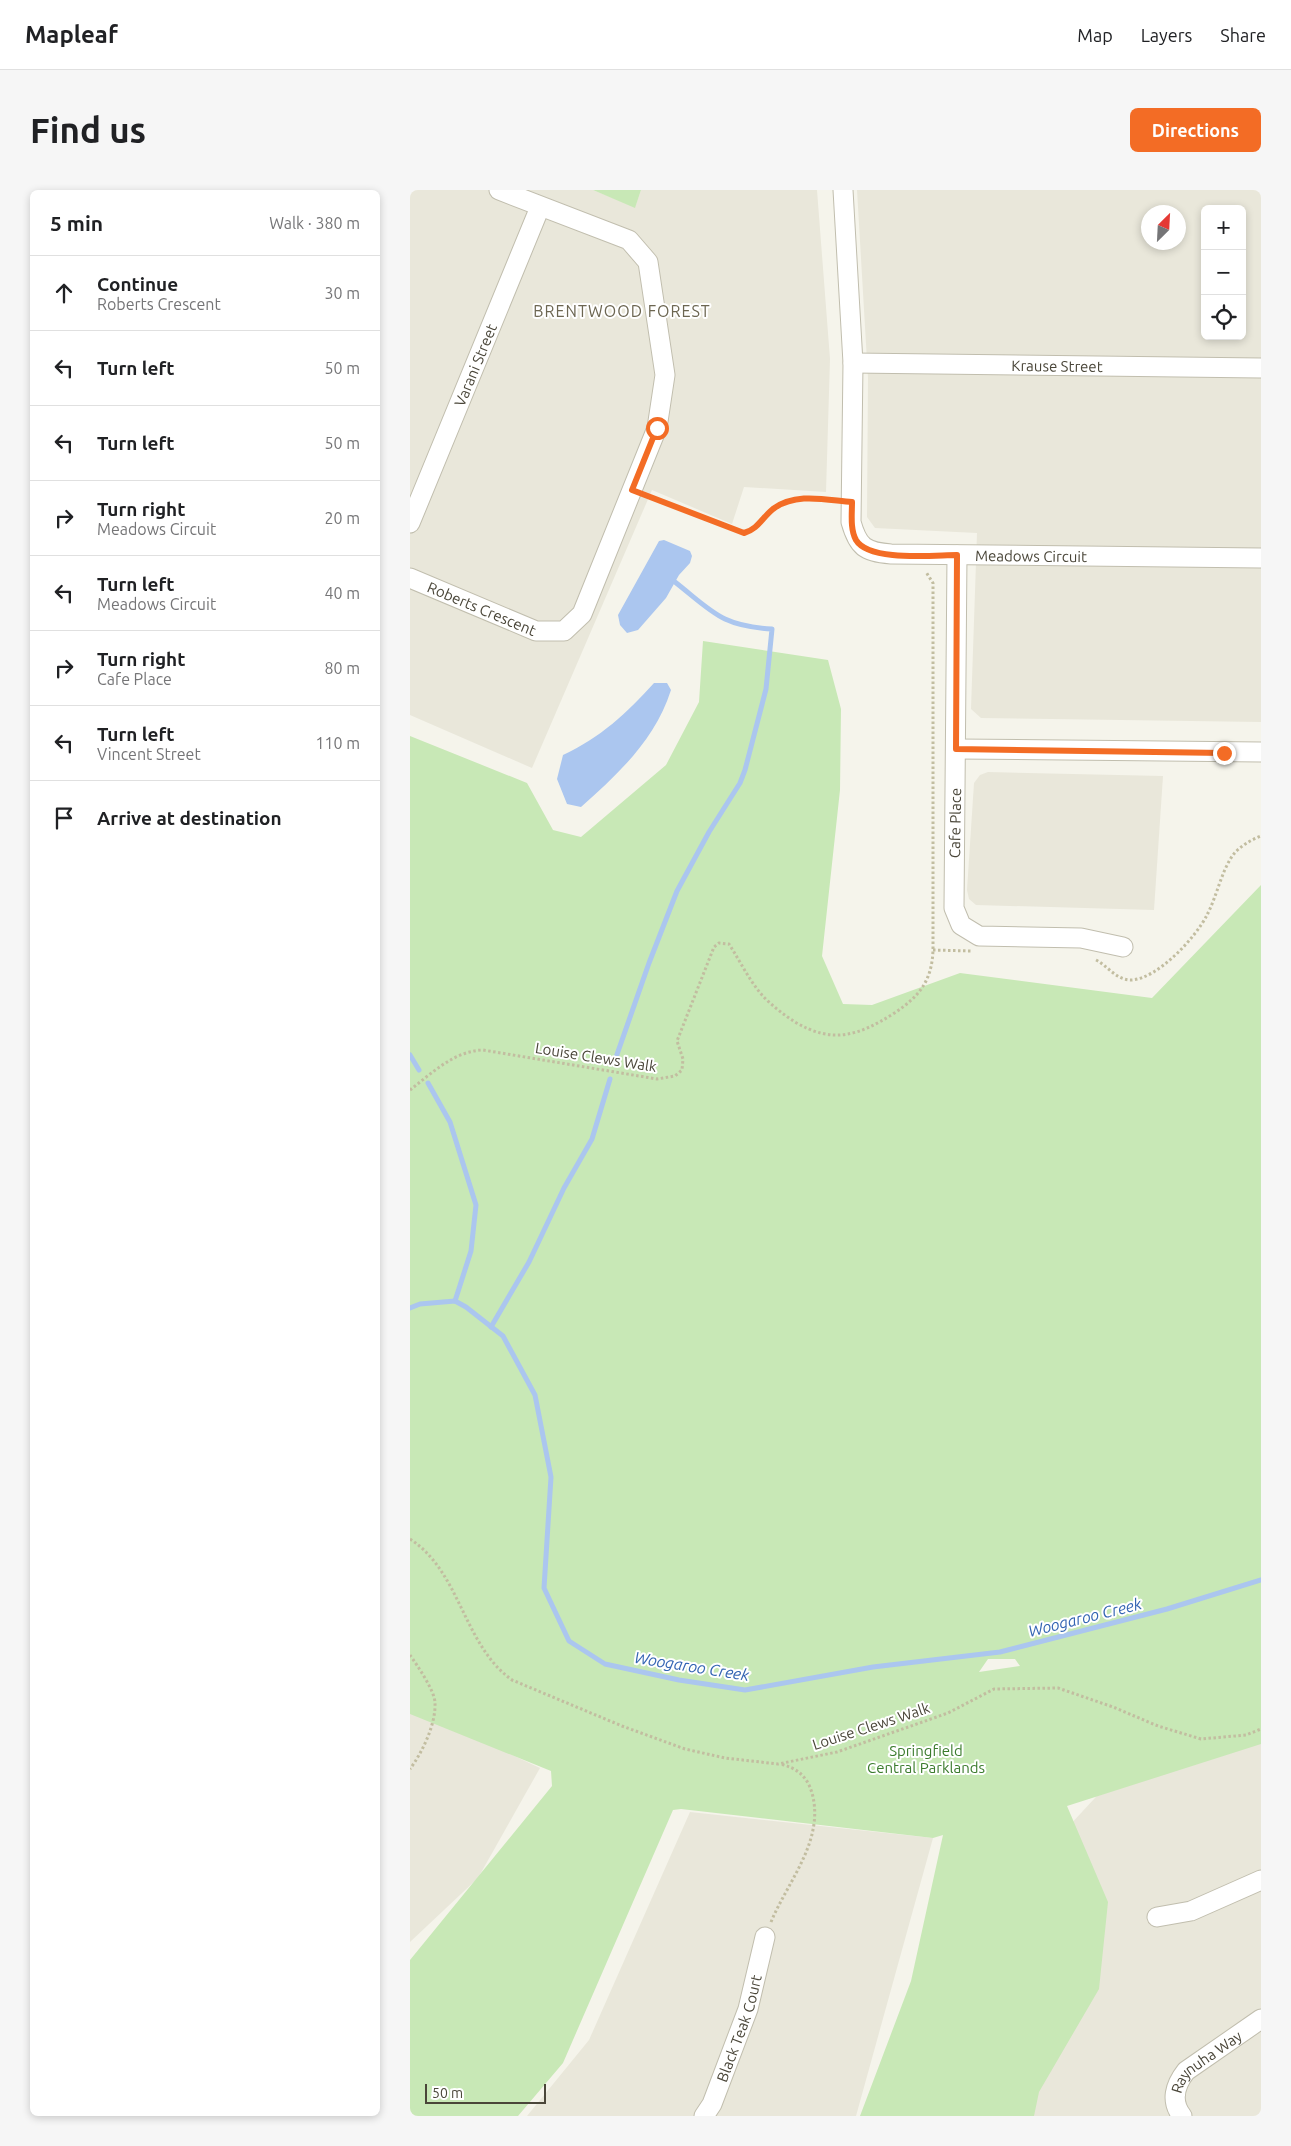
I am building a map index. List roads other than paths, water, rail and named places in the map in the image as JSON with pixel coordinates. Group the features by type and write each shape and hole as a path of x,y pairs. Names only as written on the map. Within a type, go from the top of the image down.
{"street":[{"name":"Roberts Crescent","path":"410,578 536,631 564,631 582,614 657,428 665,375 659,320 648,262 629,240 499,190"},
{"name":"Meadows Circuit","path":"843,190 853,363 852,522 857,541 872,552 957,555 1261,558"},
{"name":"Varani Street","path":"410,522 540,207"},
{"name":"Krause Street","path":"853,363 1261,368"},
{"name":"Cafe Place","path":"957,555 954,908 961,925 979,936 1081,938 1123,947"},
{"path":"956,749 1261,752"},
{"path":"1157,1917 1191,1910 1261,1880"},
{"name":"Black Teak Court","path":"704,2116 712,2104 748,2009 765,1937"},
{"name":"Raynuha Way","path":"1182,2116 1176,2104 1175,2092 1179,2080 1186,2071 1261,2019"}],"water":[{"path":"664,540 690,551 692,556 690,563 679,575 666,598 638,630 627,633 620,625 618,615 659,541"},
{"path":"654,683 667,683 671,690 656,725 646,740 622,768 581,807 567,804 557,779 563,755 601,733 634,705"}],"waterway":[{"path":"614,1063 649,963 677,891 709,832 740,783 766,689 772,629 741,625 729,621 709,609 675,582"},
{"path":"410,1055 419,1070"},
{"path":"491,1327 529,1262 564,1188 592,1139 610,1079"},
{"path":"428,1083 450,1122 476,1205 471,1251 455,1301"},
{"name":"Woogaroo Creek","path":"410,1308 420,1304 455,1301 466,1307 503,1336 535,1395 551,1477 544,1588 569,1641 605,1664 679,1680 745,1690 873,1667 1000,1652 1167,1609 1261,1580"}],"district":[{"name":"BRENTWOOD FOREST","path":"622,311"}],"park label":[{"name":"Springfield Central Parklands","path":"926,1758"}]}
